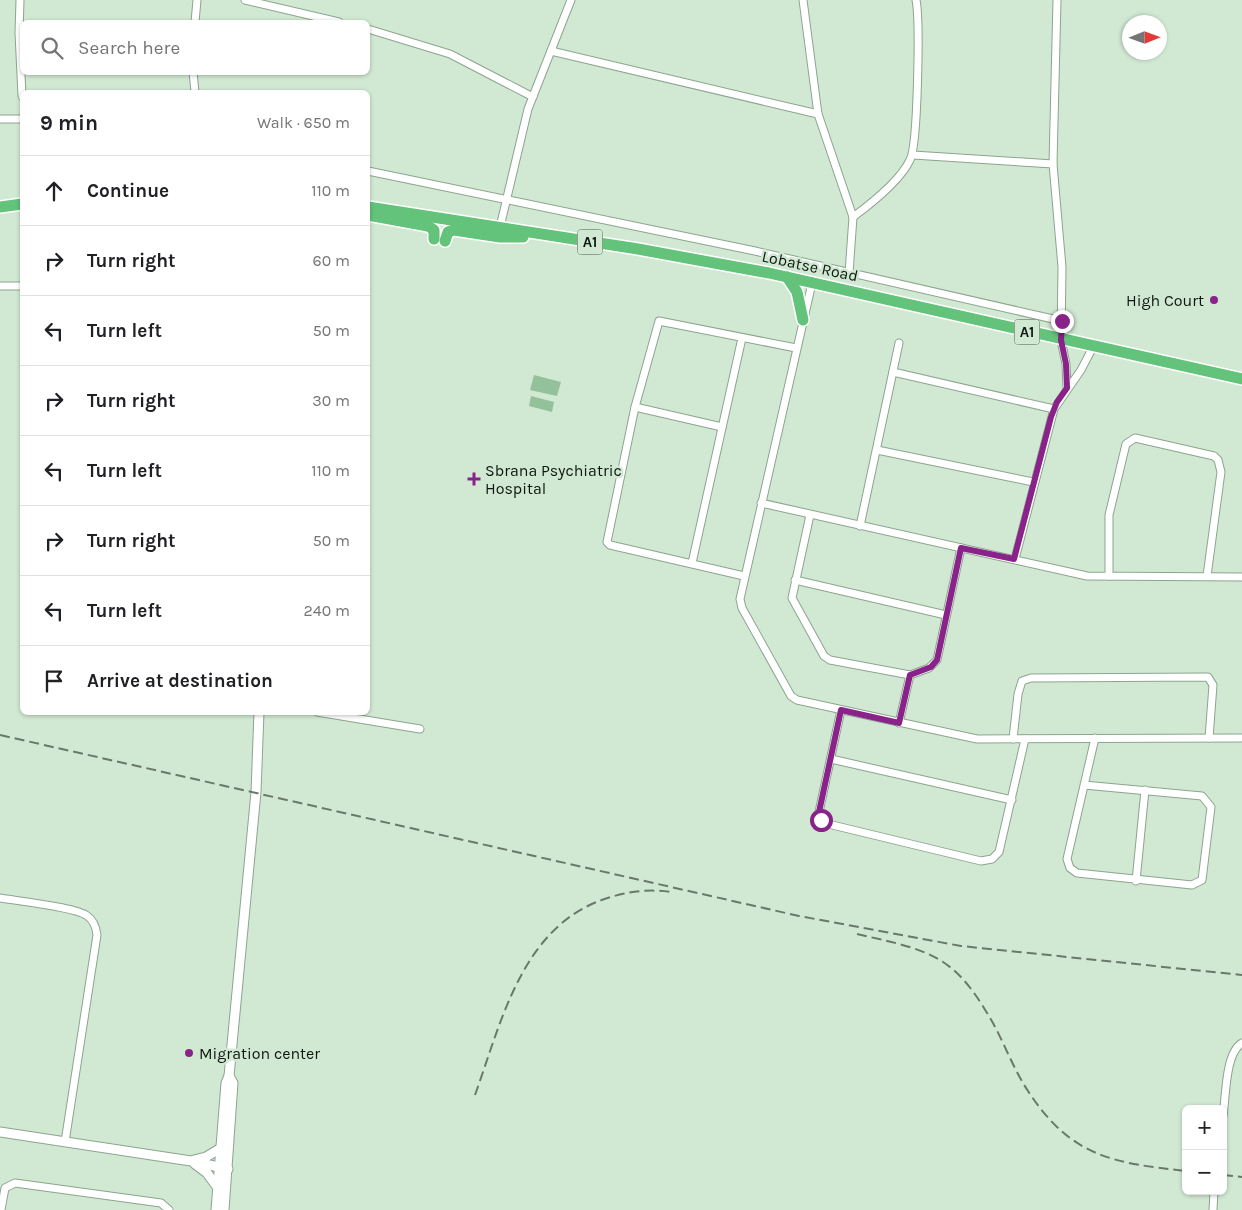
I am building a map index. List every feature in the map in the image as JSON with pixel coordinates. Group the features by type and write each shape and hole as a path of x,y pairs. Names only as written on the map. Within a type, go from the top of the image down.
{"highway":[{"path":"0,207 20,204"},
{"name":"Lobatse Road","path":"370,207 500,227 786,277 1242,379"},
{"path":"370,216 428,226 434,230 440,240 448,232 454,230 500,237 565,238"},
{"path":"786,277 797,292 803,320"}],"street":[{"path":"20,0 20,55"},
{"path":"196,20 197,0"},
{"path":"245,0 330,20"},
{"path":"500,227 533,97 571,0"},
{"path":"803,0 818,114 853,217 849,273"},
{"path":"853,217 871,204 902,171 912,154 916,79 916,0"},
{"path":"1057,0 1053,164 1062,267 1061,340 1066,364 1067,388"},
{"path":"370,30 450,54 533,97"},
{"path":"550,51 818,114"},
{"path":"21,75 22,90"},
{"path":"193,75 195,90"},
{"path":"0,119 20,119"},
{"path":"912,154 1053,164"},
{"path":"370,171 506,198 1062,321"},
{"path":"812,283 740,599 742,608 791,696 797,700 977,739 1242,738"},
{"path":"0,286 20,286"},
{"path":"744,576 610,545 607,542 635,407 658,322 796,348"},
{"path":"692,564 742,338"},
{"path":"860,526 899,343"},
{"path":"1014,559 1054,409 1067,388 1082,370 1093,347"},
{"path":"893,372 1054,409"},
{"path":"635,407 722,427"},
{"path":"1110,576 1109,510 1126,444 1135,438 1214,456 1218,460 1221,472 1207,576"},
{"path":"877,450 1033,482"},
{"path":"761,503 1087,576 1242,576"},
{"path":"810,515 795,580 793,602 826,658 910,675 929,668 936,662 961,548"},
{"path":"795,580 946,615"},
{"path":"899,723 910,675"},
{"path":"1013,739 1018,694 1022,681 1031,678 1208,677 1213,685 1209,738"},
{"path":"841,710 819,812 826,825 982,861 992,859 997,855 1012,800 1025,739"},
{"path":"216,1210 218,1188 224,1168 221,1148 226,1083 229,1076 256,792 259,715"},
{"path":"336,715 420,729"},
{"path":"1084,785 1202,796 1211,806 1202,880 1192,885 1136,881 1077,873 1068,864 1084,785 1094,738"},
{"path":"831,759 1012,800"},
{"path":"1136,881 1145,790"},
{"path":"0,898 79,913 92,920 96,928 97,936 65,1142"},
{"path":"1224,1105 1230,1058 1235,1048 1242,1043"},
{"path":"224,1210 224,1168 233,1083 229,1076"},
{"path":"0,1132 191,1161 224,1168"},
{"path":"191,1161 206,1157 221,1148"},
{"path":"191,1161 207,1173 218,1188"},
{"path":"1,1210 5,1188 15,1183 161,1203 169,1210"},
{"path":"1213,1210 1214,1195"}],"green space":[{"path":"534,375 561,382 557,396 530,390"},
{"path":"531,396 554,402 552,412 529,406"}],"railway":[{"path":"0,735 799,916 961,946 1242,975"},
{"path":"475,1095 495,1036 520,977 536,951 556,928 581,910 611,897 641,891 671,892"},
{"path":"857,934 901,945 933,956 959,975 972,990 988,1015 1028,1091 1044,1113 1078,1143 1096,1153 1115,1160 1182,1171"},
{"path":"1227,1175 1242,1177"}],"place":[{"name":"High Court","path":"1214,300"},
{"name":"Sbrana Psychiatric Hospital","path":"474,479"},
{"name":"Migration center","path":"189,1053"}],"route":[{"path":"821,820 819,812 841,710 899,723 910,675 931,667 937,660 961,548 1014,559 1051,417 1057,402 1067,388 1067,371 1061,340 1062,321"}]}
